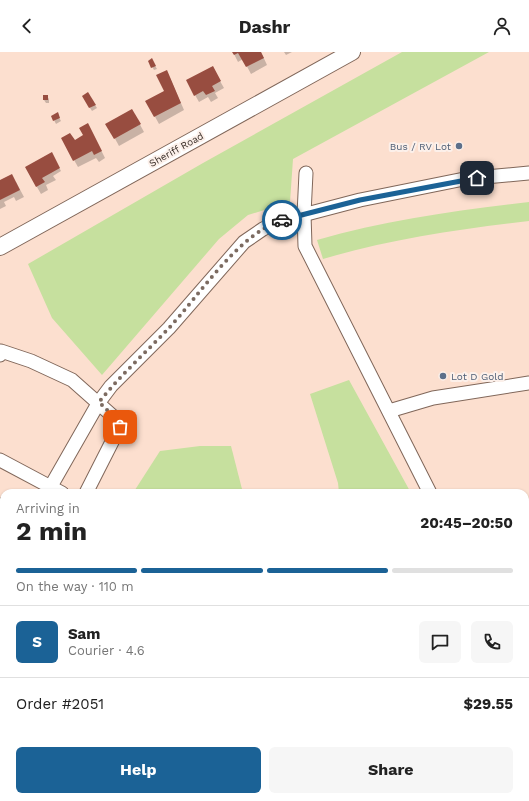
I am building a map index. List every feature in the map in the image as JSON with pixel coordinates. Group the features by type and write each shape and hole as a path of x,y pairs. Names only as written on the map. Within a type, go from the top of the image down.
{"main road":[{"name":"Sheriff Road","path":"0,247 352,52"}],"lane":[{"path":"306,173 304,214 305,246 428,489"},
{"path":"49,489 99,402 111,386 169,328 244,242 263,229 280,221 360,200 464,179 529,173"},
{"path":"0,355 1,351 38,364 72,380 99,402 116,419 120,427 88,489"},
{"path":"389,411 433,398 529,383"},
{"path":"0,460 46,489"}],"green space":[{"path":"402,52 489,52 293,159 290,202 248,215 219,239 102,375 52,318 28,264 203,163"},
{"path":"529,202 529,221 399,240 323,259 317,240 422,216"},
{"path":"349,380 409,489 339,489 310,394"},
{"path":"200,446 231,446 242,489 136,489 160,451"}],"building":[{"path":"232,52 261,52 264,58 246,67 238,53 234,55"},
{"path":"152,58 156,66 151,68 148,61"},
{"path":"213,66 221,81 212,86 215,91 206,95 203,91 194,96 186,80"},
{"path":"167,70 181,103 154,117 145,101 164,91 156,75"},
{"path":"88,92 96,105 89,108 82,96"},
{"path":"43,95 48,95 48,100 43,100"},
{"path":"132,109 141,124 114,139 105,124"},
{"path":"58,112 60,118 53,121 51,116"},
{"path":"88,123 102,151 94,155 92,151 73,161 61,138 70,133 75,140 83,135 79,128"},
{"path":"52,152 60,168 42,178 45,182 36,187 25,167"},
{"path":"12,174 20,190 0,200 0,180"}],"way so far":[{"path":"120,427 116,419 99,402 111,386 169,328 244,242 263,229 282,220"}],"place":[{"name":"Bus / RV Lot","path":"459,146"},
{"name":"Lot D Gold","path":"443,376"}],"route":[{"path":"282,220 400,191 477,178"}]}
